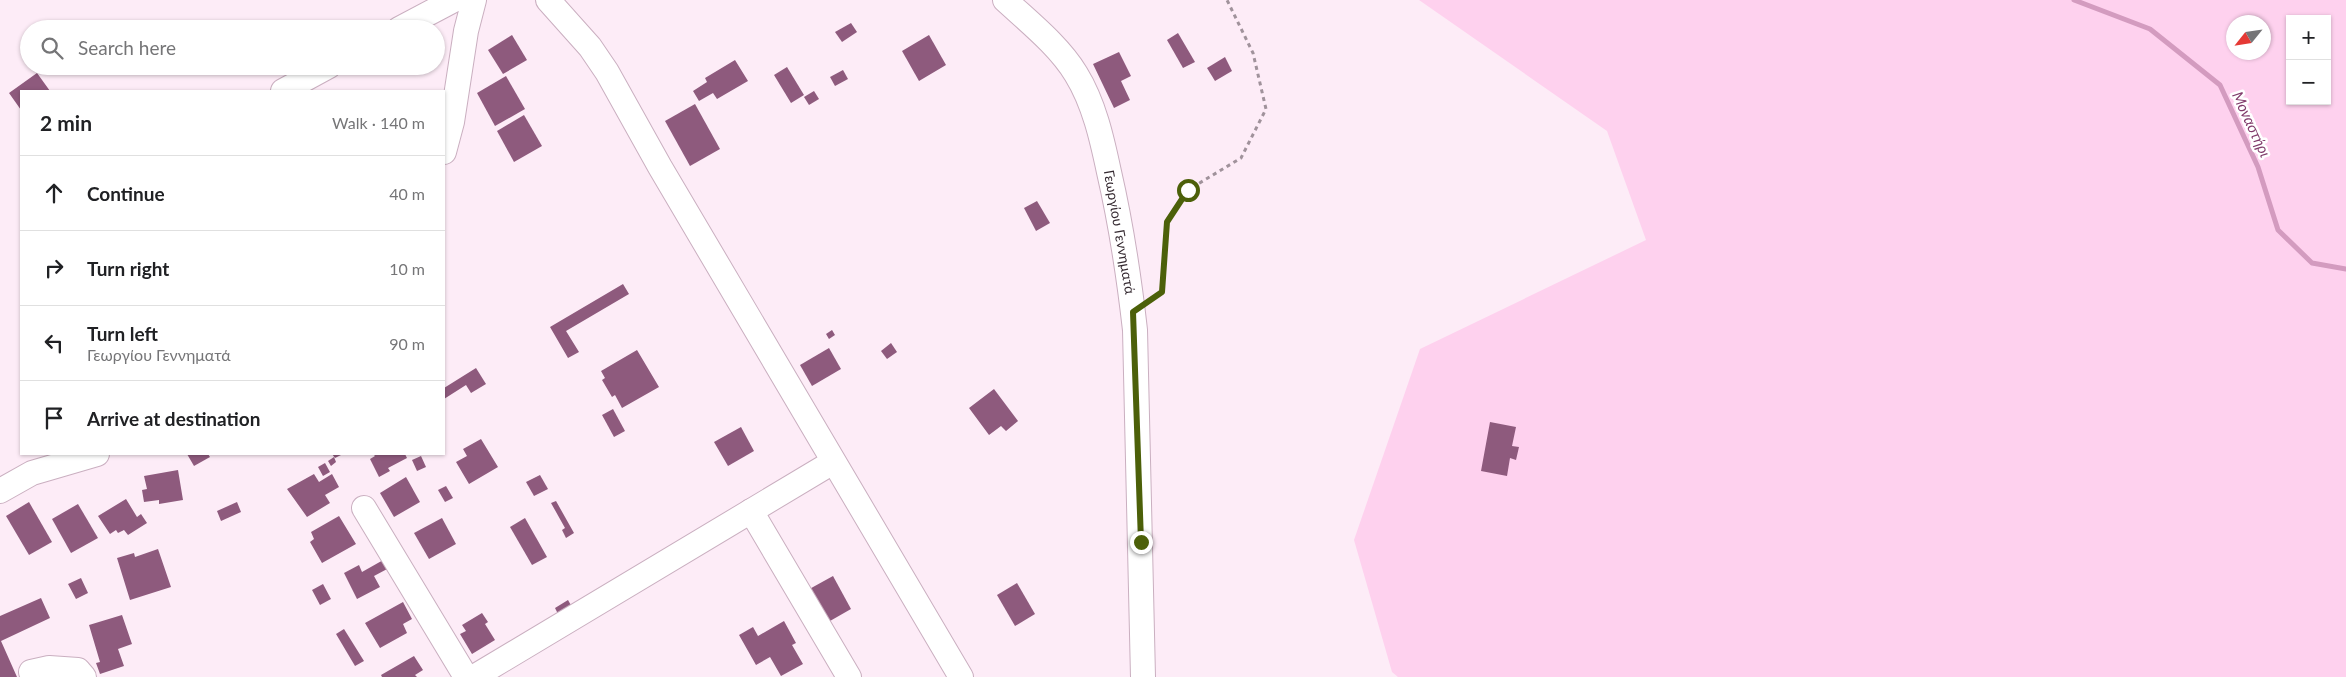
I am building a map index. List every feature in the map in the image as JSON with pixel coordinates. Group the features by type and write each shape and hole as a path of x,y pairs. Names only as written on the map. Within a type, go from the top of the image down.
{"street":[{"path":"416,20 454,0"},
{"path":"445,148 452,122 466,30 474,0"},
{"path":"548,0 590,47 607,72 660,167 832,462 961,677"},
{"name":"Γεωργίου Γεννηματά","path":"1005,0 1060,53 1076,75 1089,100 1106,157 1115,199 1131,285 1133,312 1143,677"},
{"path":"285,90 312,75"},
{"path":"0,490 32,473 95,455"},
{"path":"474,677 832,462"},
{"path":"364,508 466,677"},
{"path":"751,511 849,677"},
{"path":"30,672 49,668 78,670 84,677"}],"path":[{"path":"1133,312 1162,292 1167,222 1188,190 1241,158 1266,109 1253,53 1227,0"}],"shaded area":[{"path":"1419,0 2346,0 2346,677 1398,677 1392,672 1354,540 1420,349 1646,240 1607,131"}],"building":[{"path":"851,23 857,32 842,42 835,32"},
{"path":"1178,33 1195,62 1183,68 1167,40"},
{"path":"512,35 527,60 503,74 488,50"},
{"path":"929,35 946,65 919,81 902,51"},
{"path":"1119,52 1131,76 1121,81 1130,100 1114,108 1093,64"},
{"path":"1225,57 1232,71 1215,81 1207,68"},
{"path":"735,60 748,81 717,99 713,93 699,101 693,91 707,82 705,78"},
{"path":"787,67 804,95 791,103 774,75"},
{"path":"843,70 848,79 835,86 830,77"},
{"path":"34,75 38,75 49,90 20,90 20,109 9,93"},
{"path":"506,76 525,109 495,126 477,93"},
{"path":"814,91 819,99 809,105 804,97"},
{"path":"695,104 720,149 690,166 665,121"},
{"path":"524,115 542,146 514,162 497,131"},
{"path":"1037,201 1050,223 1036,231 1024,208"},
{"path":"623,284 629,294 566,331 579,352 568,358 550,327"},
{"path":"832,330 835,335 829,339 826,334"},
{"path":"891,343 897,352 887,359 881,351"},
{"path":"829,348 841,369 812,386 800,365"},
{"path":"637,350 659,387 622,408 615,395 612,397 602,380 605,378 601,371"},
{"path":"476,368 486,384 471,393 466,385 445,398 445,387"},
{"path":"994,389 1018,421 1006,431 1001,426 989,435 969,408"},
{"path":"613,409 625,431 614,437 602,415"},
{"path":"1490,422 1516,427 1512,446 1519,447 1516,460 1510,458 1507,476 1481,471"},
{"path":"741,427 754,451 728,466 714,442"},
{"path":"481,439 498,467 469,484 456,462 467,456 463,449"},
{"path":"188,455 209,455 210,457 194,466"},
{"path":"406,455 407,458 388,468 390,471 379,477 370,459 375,456"},
{"path":"421,456 426,467 417,471 412,460"},
{"path":"334,457 336,462 331,466 328,461"},
{"path":"325,463 330,472 323,476 318,467"},
{"path":"178,470 183,500 159,504 159,500 144,502 142,490 147,489 144,476"},
{"path":"314,474 319,482 332,474 339,487 325,495 330,503 307,517 287,489"},
{"path":"540,475 548,489 534,496 526,482"},
{"path":"406,477 420,502 394,517 380,493"},
{"path":"446,486 453,498 445,502 438,490"},
{"path":"126,499 137,517 141,514 147,523 128,535 124,530 118,533 116,530 110,534 98,516"},
{"path":"556,501 574,533 566,538 562,530 565,528 551,503"},
{"path":"29,502 52,542 29,555 6,516"},
{"path":"237,502 241,512 221,521 217,511"},
{"path":"78,504 98,538 71,553 52,519"},
{"path":"339,516 356,544 322,563 310,542 314,539 311,532"},
{"path":"442,518 456,544 429,559 414,533"},
{"path":"525,518 547,557 532,565 510,527"},
{"path":"158,549 171,587 130,600 117,558 134,553 135,557"},
{"path":"385,559 389,568 374,576 380,587 357,599 344,573 359,565 362,572"},
{"path":"833,576 851,609 823,625 804,592"},
{"path":"81,578 88,593 76,599 68,584"},
{"path":"1017,583 1035,614 1015,626 997,595"},
{"path":"323,584 331,599 320,605 312,590"},
{"path":"41,598 50,618 1,641 17,677 0,677 0,616"},
{"path":"568,600 572,607 558,614 555,608"},
{"path":"403,602 412,619 403,624 407,633 380,648 365,623"},
{"path":"482,613 488,622 485,624 495,640 472,654 460,634 466,631 462,625"},
{"path":"122,615 132,644 118,649 124,666 100,674 96,663 100,662 89,625"},
{"path":"784,621 796,643 792,645 803,664 781,676 770,657 756,665 739,635 753,627 758,636"},
{"path":"344,629 364,661 355,666 336,634"},
{"path":"414,656 423,670 415,675 417,677 382,677 381,675"}],"waterway":[{"name":"Μοναστήρι","path":"2074,0 2150,29 2220,85 2258,167 2278,230 2312,263 2346,269"}],"route":[{"path":"1141,542 1133,312 1162,292 1167,222 1188,190"}]}
